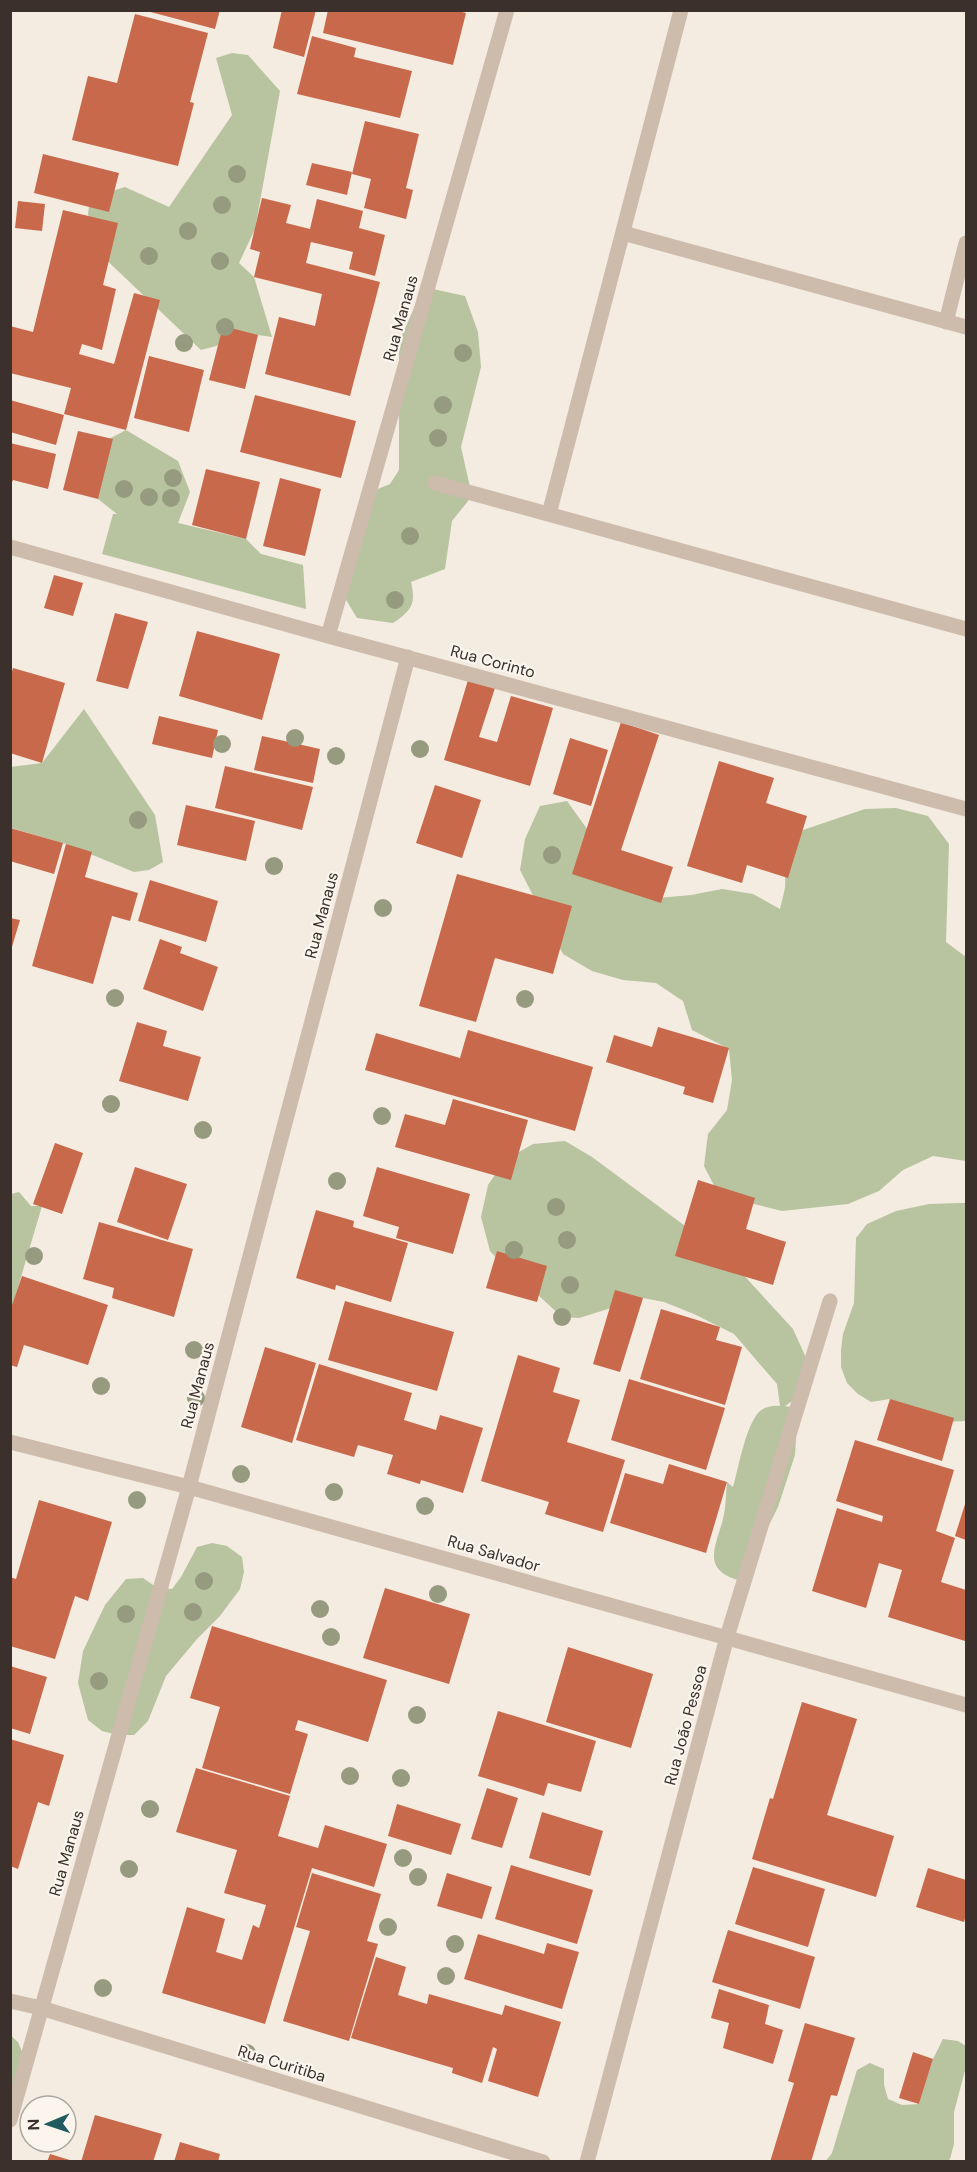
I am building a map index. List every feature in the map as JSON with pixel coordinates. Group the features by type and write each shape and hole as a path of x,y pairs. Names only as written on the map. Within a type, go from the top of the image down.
{"street":[{"name":"Rua Manaus","path":"328,636 507,10"},
{"path":"549,514 681,10"},
{"path":"622,233 966,327"},
{"path":"946,322 966,243"},
{"path":"435,483 966,629"},
{"name":"Rua Corinto","path":"10,547 966,809"},
{"name":"Rua Manaus","path":"10,2120 189,1487 408,657"},
{"name":"Rua João Pessoa","path":"587,2162 727,1637 830,1301"},
{"name":"Rua Salvador","path":"10,1442 189,1487 966,1705"},
{"name":"Rua Curitiba","path":"10,2001 41,2008 543,2162"}],"green space":[{"path":"232,53 248,55 280,91 255,229 239,263 254,277 272,337 258,335 201,350 97,251 88,214 90,198 125,187 169,207 232,115 216,58"},
{"path":"433,289 465,296 478,332 481,367 461,447 472,496 452,521 445,569 411,582 413,601 405,614 393,623 357,618 342,593 363,495 390,484 399,470 399,342 420,295"},
{"path":"126,430 178,461 190,492 178,523 246,539 261,554 303,565 306,609 102,554 113,514 117,514 98,499 84,476 109,439"},
{"path":"84,709 155,815 163,862 149,870 134,872 66,844 11,828 10,767 42,763"},
{"path":"567,801 628,886 658,898 722,889 753,894 780,909 785,888 786,855 803,830 865,809 896,808 928,816 949,844 946,942 966,957 966,1161 933,1156 903,1170 879,1191 848,1204 782,1211 719,1195 704,1166 708,1134 727,1110 732,1080 729,1049 692,1030 683,1001 656,983 623,980 592,971 563,954 520,870 525,839 540,806"},
{"path":"565,1141 592,1157 727,1257 793,1329 807,1360 807,1391 785,1406 790,1407 797,1422 795,1455 778,1507 741,1581 720,1571 714,1557 724,1514 727,1482 733,1487 753,1420 763,1409 780,1406 777,1384 734,1334 664,1302 643,1298 579,1318 562,1317 511,1275 490,1251 481,1217 488,1185 505,1160 533,1144"},
{"path":"19,1192 31,1206 42,1206 11,1311 11,1194"},
{"path":"966,1203 966,1421 923,1423 890,1399 871,1402 858,1394 847,1383 841,1367 843,1334 854,1303 856,1238 867,1224 896,1211 929,1204"},
{"path":"212,1543 227,1546 242,1557 244,1572 240,1589 220,1616 166,1676 148,1721 134,1735 118,1735 102,1731 88,1720 78,1683 83,1651 105,1605 126,1579 143,1578 156,1587 172,1589 197,1547"},
{"path":"10,2035 18,2042 30,2071 10,2093"},
{"path":"943,2039 958,2041 966,2046 966,2067 954,2112 954,2144 950,2159 947,2162 825,2162 832,2153 857,2070 870,2063 884,2069 884,2085 888,2099 902,2105 919,2104 933,2059"}],"building":[{"path":"143,10 220,10 215,29"},
{"path":"282,10 316,10 304,57 273,48"},
{"path":"328,10 455,10 466,13 453,65 323,33"},
{"path":"135,14 208,33 190,102 194,103 178,166 72,140 88,76 117,83"},
{"path":"312,36 356,48 354,57 412,71 400,118 297,94"},
{"path":"365,121 419,134 406,188 413,190 406,219 364,208 371,179 352,174"},
{"path":"43,154 119,173 109,212 34,193"},
{"path":"312,163 352,172 347,195 306,185"},
{"path":"262,198 291,205 286,223 310,229 317,199 363,211 359,228 385,235 375,276 349,269 353,252 311,242 306,263 380,282 350,396 265,374 279,317 315,326 322,294 254,277 260,252 250,249"},
{"path":"18,201 45,204 42,231 15,228"},
{"path":"63,210 118,223 103,285 116,289 102,350 82,344 79,354 114,364 134,293 160,300 126,430 64,414 71,388 10,373 10,326 33,332"},
{"path":"223,326 258,335 245,389 209,380"},
{"path":"149,356 204,370 189,432 134,418"},
{"path":"255,395 356,421 341,478 240,452"},
{"path":"10,400 64,415 56,445 10,432"},
{"path":"78,431 113,439 98,499 63,490"},
{"path":"10,443 56,454 48,489 13,480 10,487"},
{"path":"206,469 260,482 246,539 192,525"},
{"path":"280,478 321,489 305,556 263,546"},
{"path":"54,575 83,583 73,616 44,608"},
{"path":"115,613 148,622 128,689 96,681"},
{"path":"197,631 280,654 262,720 179,696"},
{"path":"13,668 65,683 42,763 10,753 10,678"},
{"path":"468,680 495,688 479,737 497,742 511,696 553,708 530,786 444,760"},
{"path":"159,716 218,730 212,758 152,744"},
{"path":"621,722 659,735 621,850 673,867 661,903 572,874"},
{"path":"262,736 320,749 313,783 254,770"},
{"path":"570,738 608,750 591,806 553,794"},
{"path":"719,761 774,778 766,803 807,816 788,878 747,865 742,883 687,866"},
{"path":"225,766 313,787 302,830 215,808"},
{"path":"435,785 481,800 462,858 416,843"},
{"path":"186,805 255,821 246,861 177,845"},
{"path":"10,828 63,843 54,874 10,861"},
{"path":"66,844 92,852 85,877 138,893 130,921 112,916 93,984 32,966"},
{"path":"457,874 572,906 553,974 495,958 476,1022 419,1006"},
{"path":"150,880 218,901 206,942 138,921"},
{"path":"10,918 20,920 11,950 10,950"},
{"path":"160,939 182,947 180,953 218,967 203,1011 143,989"},
{"path":"137,1022 167,1031 163,1046 201,1057 188,1101 119,1081"},
{"path":"658,1027 729,1048 713,1103 683,1094 685,1087 606,1062 614,1035 652,1047"},
{"path":"468,1030 593,1067 575,1131 365,1070 376,1033 460,1058"},
{"path":"453,1099 528,1120 511,1180 395,1147 405,1114 445,1125"},
{"path":"55,1143 83,1153 62,1214 33,1204"},
{"path":"135,1167 187,1184 168,1240 117,1222"},
{"path":"377,1167 470,1194 453,1254 396,1238 399,1227 363,1216"},
{"path":"698,1180 755,1198 746,1229 786,1242 773,1285 675,1256"},
{"path":"316,1210 354,1221 353,1227 408,1243 391,1302 336,1285 335,1290 296,1278"},
{"path":"99,1222 193,1249 174,1317 112,1298 114,1288 83,1279"},
{"path":"497,1251 547,1266 537,1302 486,1288"},
{"path":"22,1276 108,1305 88,1365 24,1345 17,1367 10,1365 10,1311"},
{"path":"615,1290 643,1298 620,1372 593,1364"},
{"path":"345,1301 454,1332 437,1391 328,1360"},
{"path":"661,1309 720,1327 716,1340 742,1347 725,1405 640,1379"},
{"path":"265,1347 316,1363 292,1443 241,1427"},
{"path":"518,1355 560,1368 553,1392 580,1400 567,1442 625,1460 603,1532 545,1514 549,1502 481,1481"},
{"path":"319,1364 412,1393 404,1420 436,1430 440,1415 483,1428 463,1493 421,1480 420,1484 387,1474 393,1455 358,1445 354,1457 296,1440"},
{"path":"629,1379 725,1408 706,1470 611,1440"},
{"path":"890,1399 954,1418 942,1461 877,1440"},
{"path":"855,1440 954,1470 936,1531 955,1538 941,1582 966,1590 965,1641 888,1617 902,1570 879,1563 866,1608 812,1591 837,1508 882,1522 883,1516 836,1501"},
{"path":"669,1464 727,1482 706,1553 610,1523 625,1473 663,1484"},
{"path":"39,1500 112,1522 88,1601 75,1596 55,1659 10,1646 10,1577 16,1579"},
{"path":"966,1501 966,1540 955,1536"},
{"path":"385,1588 470,1614 449,1684 363,1658"},
{"path":"212,1626 387,1680 368,1742 298,1720 295,1730 308,1734 290,1794 202,1768 220,1707 190,1698"},
{"path":"568,1647 653,1674 631,1748 546,1722"},
{"path":"10,1666 47,1677 30,1734 10,1728"},
{"path":"802,1702 857,1719 827,1815 894,1836 876,1897 752,1859 770,1798 773,1799"},
{"path":"498,1711 596,1741 581,1792 548,1783 544,1796 478,1776"},
{"path":"10,1739 64,1755 49,1806 38,1802 18,1869 10,1866"},
{"path":"196,1768 290,1796 278,1836 318,1848 325,1825 387,1844 374,1887 312,1868 265,2024 162,1993 187,1907 225,1919 216,1952 242,1960 253,1925 259,1928 266,1905 224,1893 237,1850 176,1832"},
{"path":"487,1788 518,1798 502,1848 471,1839"},
{"path":"397,1804 461,1824 451,1855 388,1836"},
{"path":"542,1812 603,1831 590,1876 529,1858"},
{"path":"511,1865 593,1890 577,1944 495,1919"},
{"path":"753,1867 825,1889 808,1947 735,1924"},
{"path":"928,1868 966,1880 964,1922 916,1907"},
{"path":"312,1873 381,1894 367,1941 378,1944 349,2041 283,2021 310,1931 296,1927"},
{"path":"447,1873 492,1887 482,1919 437,1906"},
{"path":"728,1930 815,1957 800,2009 712,1982"},
{"path":"478,1934 544,1954 547,1943 579,1952 562,2009 464,1979"},
{"path":"376,1957 406,1967 398,1995 427,2004 429,1994 502,2015 505,2005 561,2022 538,2097 488,2081 497,2049 493,2047 482,2083 452,2073 453,2068 351,2038"},
{"path":"719,1989 769,2005 765,2024 783,2030 773,2064 723,2048 729,2023 711,2018"},
{"path":"805,2023 855,2038 837,2096 831,2095 811,2162 770,2162 794,2083 788,2081"},
{"path":"913,2052 933,2059 919,2104 899,2098"},
{"path":"95,2115 162,2134 153,2162 81,2162"},
{"path":"180,2142 220,2154 218,2162 174,2162"},
{"path":"50,2154 73,2161 72,2162 47,2162"}]}
